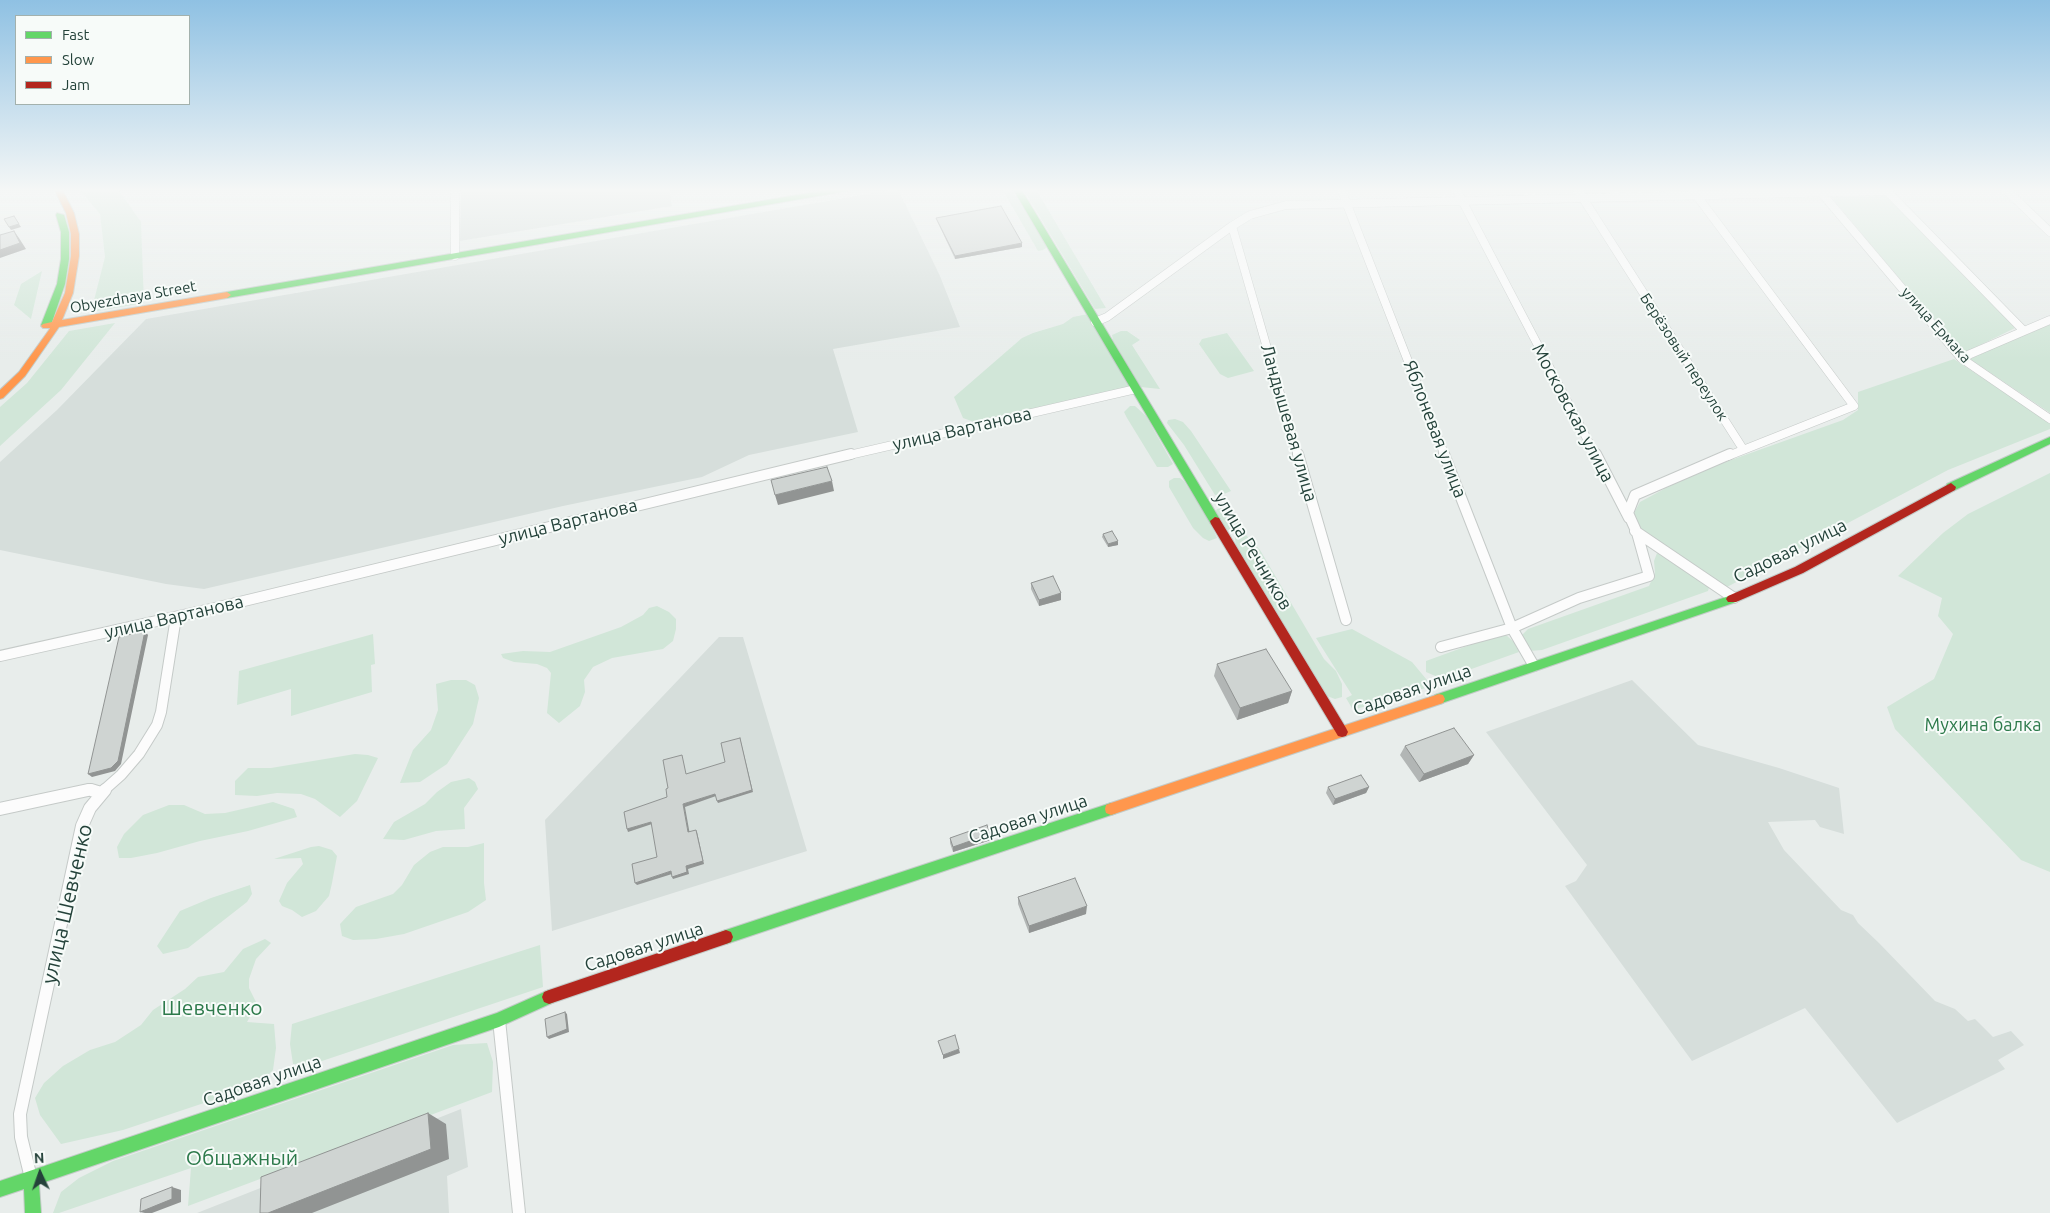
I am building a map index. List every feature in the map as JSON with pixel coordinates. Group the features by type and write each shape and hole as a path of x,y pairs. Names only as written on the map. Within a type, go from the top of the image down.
{"main road":[{"path":"68,246 70,258"},
{"path":"0,396 31,363 51,325 72,246"},
{"name":"Obyezdnaya Street","path":"51,325 516,246"},
{"name":"улица Речников","path":"1050,246 1342,732"},
{"path":"0,387 21,364 51,325"},
{"name":"Садовая улица","path":"0,1189 499,1020 550,996 1342,732 1734,598 1799,570 1950,488 2050,440"},
{"name":"улица Шевченко","path":"31,1178 33,1213"}],"street":[{"path":"455,246 455,256"},
{"path":"1095,322 1107,317 1205,246"},
{"name":"Ландышевая улица","path":"1238,246 1346,620"},
{"name":"Яблоневая улица","path":"1363,246 1512,628 1534,666"},
{"name":"Московская улица","path":"1485,246 1636,533 1734,598"},
{"name":"Берёзовый переулок","path":"1613,246 1743,449"},
{"path":"1441,647 1512,628 1579,598 1649,576 1628,513 1635,495 1743,449 1854,406 1734,246"},
{"name":"улица Ермака","path":"1866,246 1961,358 2050,419"},
{"path":"1940,246 2023,330"},
{"path":"1961,358 2050,320"},
{"name":"улица Вартанова","path":"0,656 176,617 765,474 1136,388"},
{"name":"улица Шевченко","path":"31,1178 21,1136 20,1114 82,826 90,808 101,793 139,754 157,725 161,712 176,617"},
{"path":"0,810 90,789 101,793"},
{"path":"499,1020 519,1213"}],"shaded area":[{"path":"571,246 925,246 940,276 960,327 833,349 858,432 749,455 702,477 563,506 204,589 166,584 0,550 0,462 57,410 146,319"},
{"path":"719,637 743,637 807,851 552,931 545,820"},
{"path":"1632,680 1698,745 1779,768 1839,788 1844,834 1820,827 1815,820 1768,822 1784,850 1841,910 1853,915 1858,923 1935,1001 1955,1009 1968,1021 1975,1019 1993,1037 2011,1031 2024,1045 1998,1060 2005,1069 1897,1123 1805,1008 1692,1061 1565,886 1576,881 1587,865 1486,732"},
{"path":"461,1109 468,1167 447,1176 449,1213 197,1213"}],"green space":[{"path":"104,246 142,246 144,303 91,312 105,257"},
{"path":"1035,246 1047,247 1043,250 1038,251"},
{"path":"1057,246 1069,246 1106,308 1095,309"},
{"path":"1872,246 1938,246 2015,328 1962,354"},
{"path":"42,271 31,319 14,305 21,284"},
{"path":"1088,314 1130,387 974,422 963,418 954,397 1022,338 1063,324 1073,317"},
{"path":"115,323 61,390 0,446 0,407 27,383 69,331"},
{"path":"2050,324 2050,413 1970,359"},
{"path":"1121,331 1127,331 1140,340 1132,345 1160,389 1141,387 1113,340 1112,335"},
{"path":"1227,333 1254,371 1228,378 1220,374 1199,344 1202,339"},
{"path":"1954,359 2050,423 2050,429 1948,470 1727,587 1639,529 1634,513 1640,502 1677,482 1717,465 1843,420 1858,410 1858,392"},
{"path":"1130,406 1135,406 1146,416 1173,464 1168,467 1157,467 1124,412"},
{"path":"1175,419 1183,422 1191,431 1231,491 1215,495 1184,445 1167,423 1168,420"},
{"name":"Мухина балка","path":"2050,473 2050,872 2021,860 1895,729 1887,707 1934,679 1953,634 1938,616 1942,598 1898,576 1943,533 1968,514"},
{"path":"1174,478 1180,478 1184,481 1209,520 1217,538 1209,541 1193,528 1169,487 1169,481"},
{"path":"1225,508 1235,516 1239,524 1237,528 1228,530 1223,528 1215,512 1217,509"},
{"path":"1244,533 1260,550 1324,659 1336,671 1342,684 1342,697 1335,699 1327,696 1236,547 1235,538 1237,534"},
{"path":"1657,553 1710,584 1708,591 1542,650 1529,651 1523,642 1522,635 1528,629 1649,586 1655,573 1654,561"},
{"path":"657,606 669,612 676,619 673,641 663,649 612,658 593,667 584,680 585,692 580,706 559,723 547,713 551,673 547,668 537,664 514,662 503,658 501,654 523,651 550,652 621,627 643,615 649,608"},
{"path":"1352,629 1412,662 1432,686 1353,710 1346,698 1352,695 1316,638"},
{"path":"373,634 375,664 371,665 372,692 291,716 291,689 237,705 239,671"},
{"path":"1506,635 1515,643 1519,652 1440,678 1426,672 1426,661 1489,638"},
{"path":"451,680 466,680 475,685 479,698 473,724 447,764 420,782 400,783 413,750 431,730 438,710 436,684"},
{"path":"355,754 378,758 357,801 340,817 315,799 301,794 235,795 235,781 248,768 271,768"},
{"path":"469,778 475,782 478,789 464,808 465,829 436,831 404,840 383,839 394,822 425,804 451,782"},
{"path":"273,802 294,809 297,817 157,853 131,858 119,858 117,847 124,834 143,815 169,805 184,805 205,814 225,813"},
{"path":"484,843 486,900 468,912 404,934 376,939 353,940 342,936 340,924 356,907 393,894 402,885 414,865 430,852 443,847 468,847"},
{"path":"319,846 332,850 337,856 329,896 316,911 302,917 282,906 279,901 287,883 303,864 301,858 274,859"},
{"path":"250,885 252,894 247,902 188,948 163,954 157,946 180,911"},
{"name":"Шевченко","path":"265,939 271,943 256,959 249,979 249,988 257,1004 247,1022 274,1024 276,1048 273,1070 258,1085 123,1130 61,1144 40,1115 35,1098 44,1083 63,1066 90,1050 115,1042 141,1025 153,1010 185,989 198,977 224,972 243,949"},
{"path":"540,945 543,987 310,1065 293,1064 290,1044 292,1024"},
{"name":"Общажный","path":"487,1043 493,1062 492,1092 188,1206 191,1168 59,1213 53,1213 61,1192 79,1178 113,1161 453,1045"}],"building":[{"path":"0,246 13,246 0,250"},
{"path":"950,246 1009,246 955,256"},
{"path":"827,467 832,481 775,495 771,480"},
{"path":"1112,531 1118,541 1108,544 1103,534"},
{"path":"1053,576 1061,593 1039,600 1031,583"},
{"path":"145,631 118,761 111,768 88,774 119,637"},
{"path":"1266,649 1292,691 1240,708 1217,664"},
{"path":"1454,728 1474,755 1424,774 1405,746"},
{"path":"740,738 752,790 717,801 715,794 683,804 688,832 696,830 703,861 686,866 687,872 672,877 671,871 635,883 632,864 657,857 651,822 627,829 624,812 667,797 666,789 668,788 663,760 682,755 686,774 725,762 721,743"},
{"path":"1361,775 1369,787 1335,799 1328,787"},
{"path":"987,825 990,834 953,847 950,838"},
{"path":"1075,878 1087,906 1029,926 1018,897"},
{"path":"565,1012 567,1029 547,1037 545,1019"},
{"path":"955,1035 959,1049 943,1055 938,1041"},
{"path":"428,1113 431,1149 268,1213 260,1213 261,1177"},
{"path":"172,1187 172,1199 140,1212 141,1199"}],"traffic: fast":[{"path":"46,325 61,284 65,246"},
{"path":"227,295 516,246"},
{"path":"1051,246 1215,521"},
{"path":"1951,487 2050,440"},
{"path":"1439,699 1732,599"},
{"path":"726,937 1111,809"},
{"path":"0,1189 499,1020 549,997"},
{"path":"31,1178 33,1213"}],"traffic: slow":[{"path":"0,396 22,374 53,331 69,293 75,246"},
{"path":"46,326 227,295"},
{"path":"1111,809 1439,699"}],"traffic: jam":[{"path":"1732,599 1799,570 1951,487"},
{"path":"1215,521 1342,732"},
{"path":"549,997 726,937"}]}
